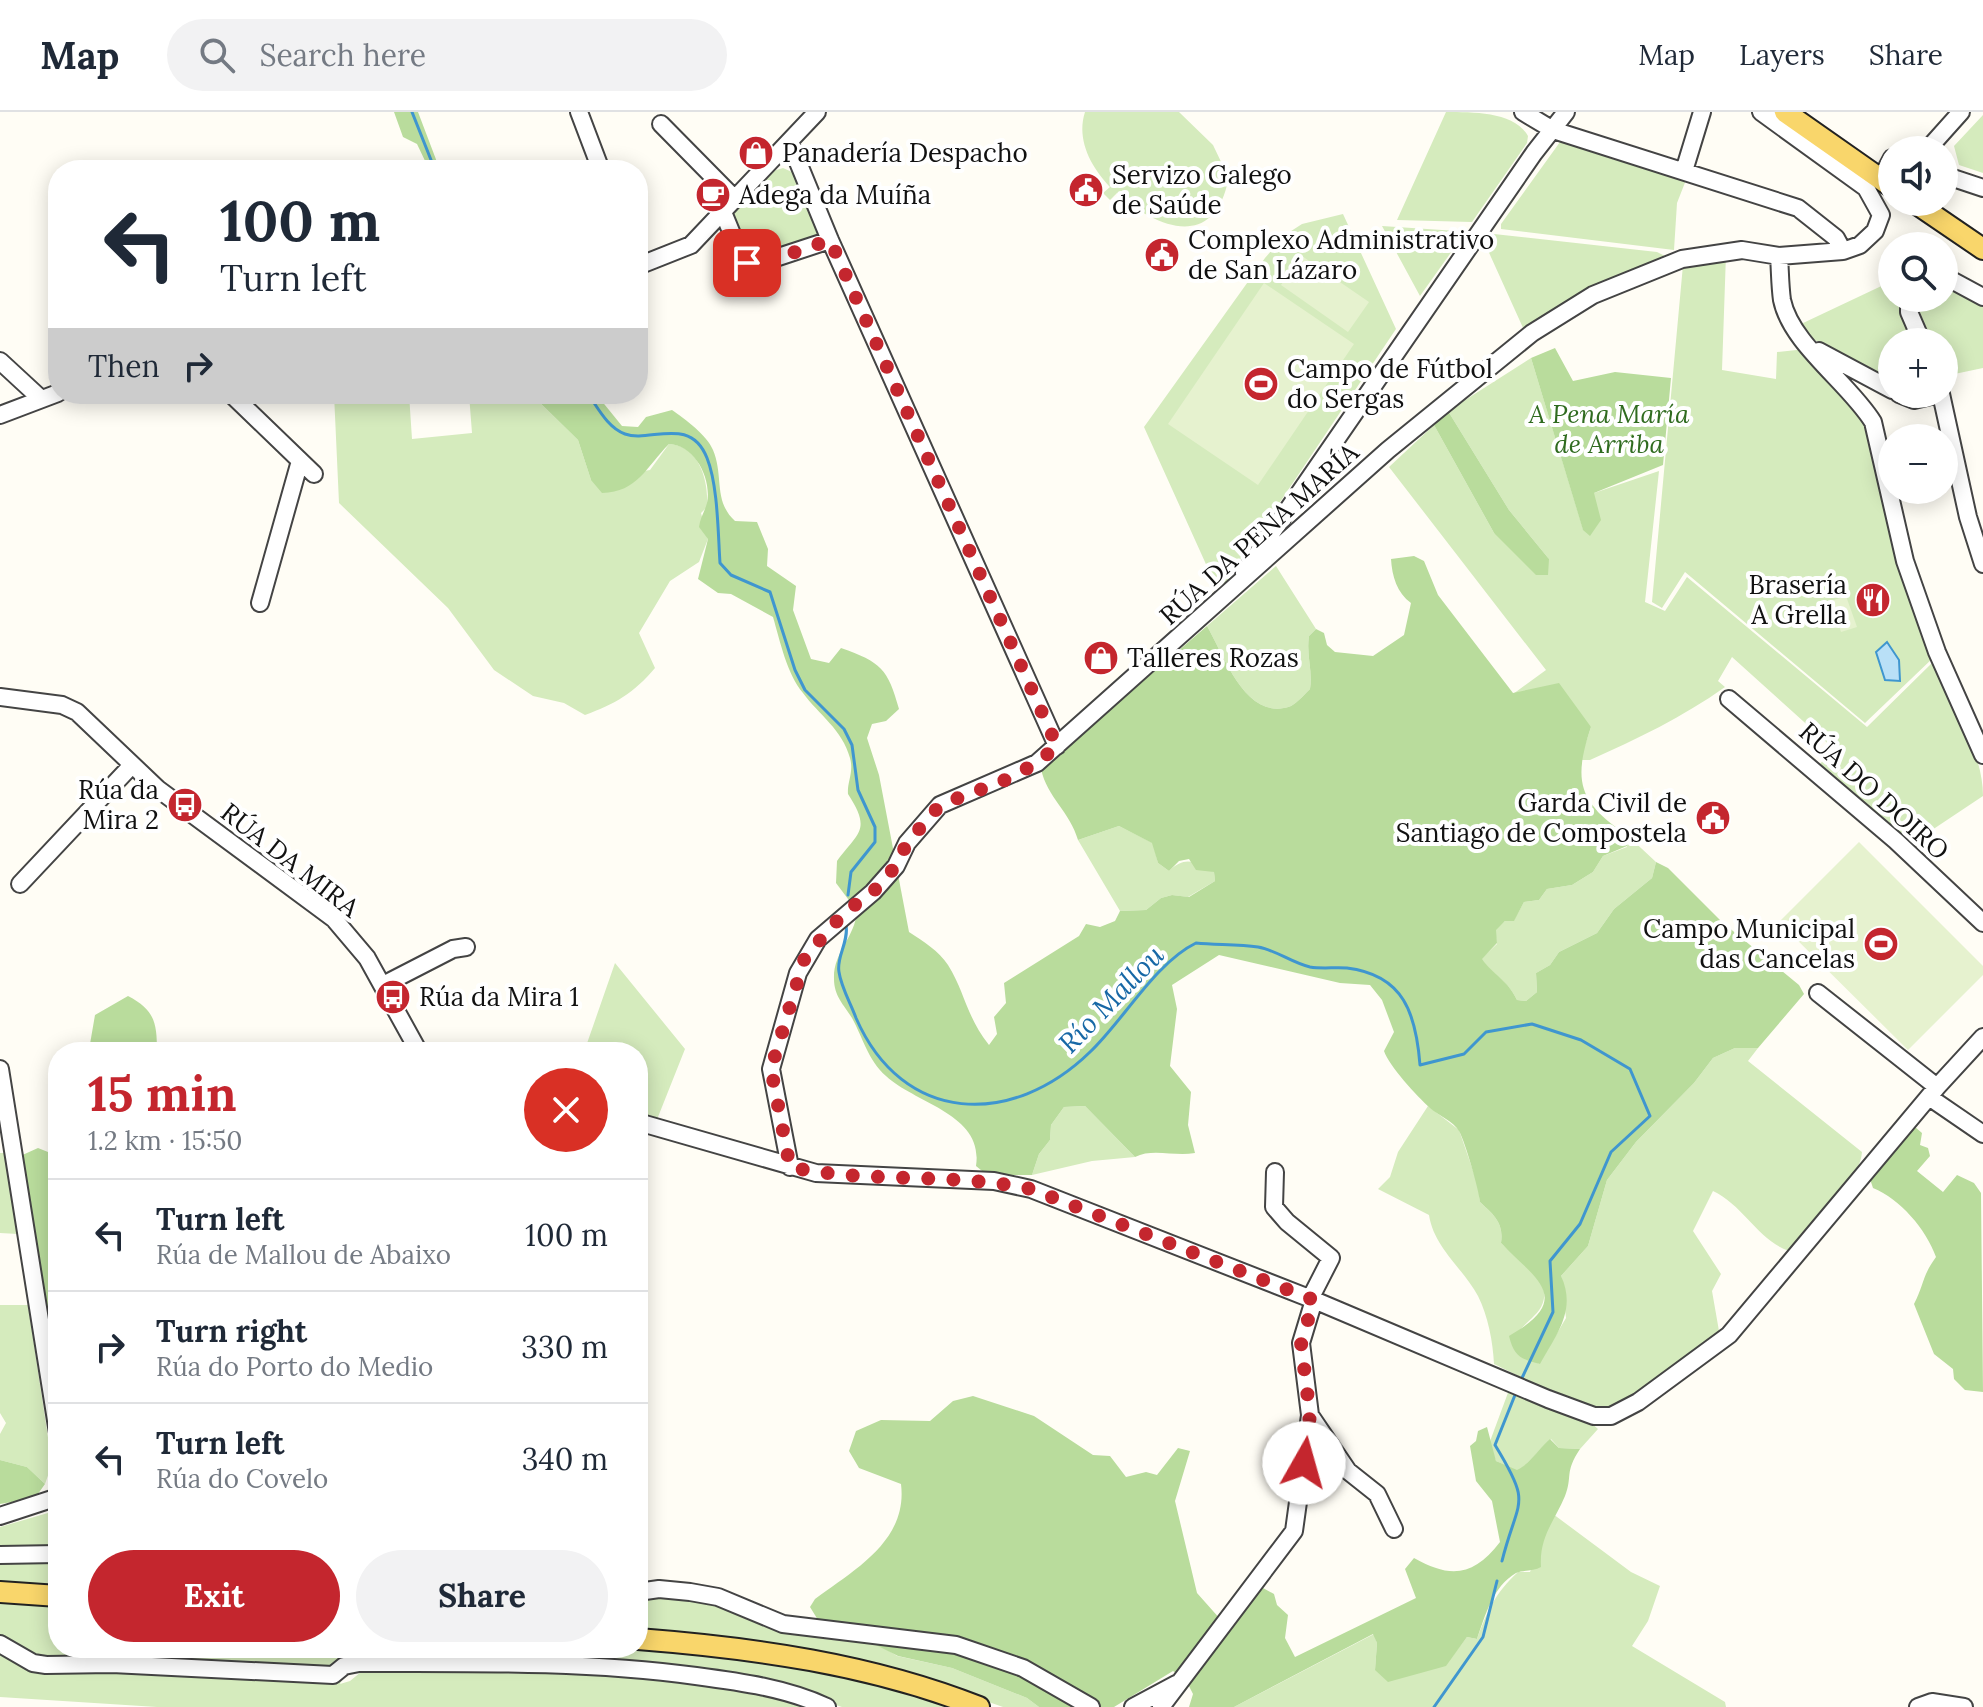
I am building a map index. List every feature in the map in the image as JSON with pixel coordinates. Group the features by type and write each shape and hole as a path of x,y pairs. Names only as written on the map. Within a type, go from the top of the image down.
{"main road":[{"path":"1785,112 1878,177"},
{"path":"1935,216 1983,249"},
{"path":"0,1592 48,1595"},
{"path":"648,1640 815,1661 896,1680 979,1707"}],"street":[{"path":"579,112 597,160"},
{"path":"648,262 691,245 817,112"},
{"path":"1523,112 1553,130 1798,208 1836,238 1843,251"},
{"path":"1240,585 1247,567 1360,403 1566,112"},
{"path":"1684,171 1702,112"},
{"name":"RÚA DA PENA MARÍA","path":"790,1167 771,1069 805,957 845,912 873,892 896,866 907,843 940,805 1003,781 1037,763 1388,450 1532,333 1593,295 1694,256 1742,250 1779,256 1843,251 1860,245 1875,231 1881,215 1866,188 1761,112"},
{"path":"1940,136 1961,112"},
{"path":"661,124 735,199"},
{"path":"787,144 793,150 830,240 1057,746"},
{"path":"1958,179 1983,188"},
{"path":"723,212 739,251 751,266 830,240"},
{"path":"1779,256 1783,302 1794,327 1863,405 1873,422 1905,561 1937,652 1983,755"},
{"path":"1958,284 1983,297"},
{"path":"1809,347 1878,383"},
{"path":"0,361 39,397"},
{"path":"15,378 19,405"},
{"path":"0,415 48,395"},
{"path":"241,404 314,474"},
{"path":"1943,408 1968,517 1983,564"},
{"path":"260,603 300,461"},
{"name":"RÚA DA MIRA","path":"0,697 70,708 158,789 334,919 367,958 412,1042"},
{"name":"RÚA DO DOIRO","path":"1729,699 1812,768 1983,923"},
{"path":"20,884 132,765"},
{"path":"383,985 453,949 466,947"},
{"path":"1818,993 1983,1134"},
{"path":"648,1125 790,1167 858,1176 994,1181 1031,1189 1312,1300 1548,1399 1594,1416 1611,1416 1638,1402 1729,1335 1983,1037"},
{"path":"0,1069 48,1370"},
{"path":"1161,1707 1294,1531 1310,1415 1301,1343 1312,1300 1331,1258 1287,1222 1274,1207 1275,1172"},
{"path":"1310,1415 1348,1471 1377,1494 1394,1529"},
{"path":"0,1516 48,1500"},
{"path":"0,1555 48,1554"},
{"path":"648,1591 659,1589 718,1597 783,1624 956,1645 1023,1668 1091,1707"},
{"path":"0,1644 33,1663 72,1667 112,1664 333,1675 344,1658"},
{"path":"349,1658 359,1663 614,1668 742,1683 786,1692 827,1707"},
{"path":"1133,1707 1177,1683"},
{"path":"1918,1707 1932,1702 1960,1706"}],"green space":[{"path":"394,112 418,112 436,160 425,160 417,144 403,137"},
{"path":"1085,112 1179,112 1213,145 1224,168 1247,166 1248,184 1227,185 1219,206 1208,219 1195,225 1163,222 1131,205 1117,193 1110,200 1103,193 1110,187 1091,162 1084,143"},
{"path":"1446,112 1481,113 1504,118 1522,128 1528,136 1527,143 1472,222 1397,220"},
{"path":"1983,115 1983,173 1959,165 1958,142"},
{"path":"1566,141 1686,180 1677,203 1674,250 1501,229 1501,224 1560,142"},
{"path":"783,168 792,172 820,232 819,237 757,260 748,258 730,218 773,171"},
{"path":"1343,214 1396,329 1219,593 1144,427 1265,258 1285,235 1302,224"},
{"path":"1382,226 1457,231 1462,237 1420,296"},
{"path":"1494,234 1657,252 1667,257 1524,330 1486,246"},
{"path":"1726,254 1722,370 1776,379 1777,352 1806,349 1858,406 1871,436 1878,461 1878,504 1890,504 1934,657 1865,723 1685,572 1662,608 1652,602 1683,265"},
{"path":"1302,256 1369,302 1348,332 1281,285"},
{"name":"Campo de Fútbol do Sergas","path":"1264,283 1354,344 1258,485 1168,424"},
{"path":"1878,288 1878,312 1903,312 1908,328 1878,328 1878,374 1813,339 1801,324"},
{"path":"1958,288 1983,301 1983,368 1958,373 1958,328 1926,328 1920,312 1958,312"},
{"name":"A Pena María de Arriba","path":"1555,348 1573,381 1615,372 1671,378 1663,465 1594,493 1601,520 1590,536 1583,530 1531,358"},
{"path":"1531,358 1583,529 1594,493 1659,471 1645,602 1665,611 1687,577 1867,727 1932,663 1972,745 1982,779 1983,796 1911,844 1818,766 1834,749 1732,657 1718,681 1725,687 1709,698 1625,744 1590,760 1580,760 1591,727 1513,694 1546,670 1389,467 1434,425 1494,533 1549,559 1509,510 1448,411"},
{"path":"334,404 410,404 412,439 472,433 470,404 541,404 578,440 591,480 650,470 669,444 688,451 704,476 707,507 701,513 708,539 699,562 670,581 639,633 655,668 623,697 585,715 564,703 533,696 494,670 448,608 339,503"},
{"path":"541,404 604,404 622,426 638,427 646,417 672,410 689,423 713,450 721,497 728,513 735,521 757,522 768,549 767,566 796,586 793,610 811,659 829,663 841,648 874,663 886,676 899,709 886,721 872,724 867,738 879,775 909,932 948,965 975,1024 989,1045 997,1034 994,1017 1006,1003 1004,983 1079,936 1086,924 1100,927 1115,921 1120,911 1146,910 1161,898 1172,895 1189,897 1215,881 1214,872 1196,870 1189,859 1179,861 1169,871 1158,863 1152,843 1119,826 1078,840 1070,821 1048,788 1041,769 1207,626 1229,669 1249,696 1261,705 1275,709 1291,706 1310,689 1309,636 1316,629 1324,633 1327,645 1335,652 1373,656 1404,635 1411,603 1396,584 1391,559 1414,556 1424,561 1438,595 1513,693 1559,683 1591,727 1582,762 1584,789 1589,801 1627,835 1627,846 1603,856 1593,872 1572,885 1547,889 1539,900 1524,902 1514,921 1505,921 1496,930 1497,943 1482,959 1517,1000 1526,1001 1537,992 1536,973 1550,965 1559,952 1597,933 1614,909 1652,878 1656,862 1668,868 1722,922 1799,985 1804,994 1758,1048 1735,1048 1713,1058 1694,1083 1636,1142 1607,1180 1588,1246 1561,1276 1567,1300 1566,1311 1540,1364 1519,1356 1509,1336 1529,1323 1541,1310 1545,1299 1542,1288 1501,1243 1502,1236 1494,1215 1480,1202 1459,1131 1418,1096 1387,1057 1384,1051 1394,1032 1382,1000 1370,985 1340,983 1219,955 1172,985 1177,1009 1170,1066 1191,1092 1188,1125 1195,1153 1149,1153 1135,1157 1085,1106 1064,1107 1051,1125 1050,1140 1039,1154 1032,1175 987,1175 976,1166 976,1148 970,1134 959,1122 899,1086 880,1070 838,995 834,985 835,969 857,911 836,883 837,861 856,837 861,824 848,794 850,758 836,730 797,685 773,617 731,594 718,593 698,579 708,539 699,527 708,494 700,465 687,450 669,444 633,483 614,492 602,493 591,480 578,440"},
{"path":"1448,411 1509,510 1549,559 1548,575 1536,575 1494,533 1434,425"},
{"path":"1276,566 1316,629 1309,636 1310,689 1291,706 1275,709 1261,705 1238,683 1207,626"},
{"path":"1846,596 1857,627 1841,632 1831,601"},
{"path":"1119,826 1153,843 1158,863 1169,871 1181,863 1191,862 1214,872 1215,881 1188,897 1172,895 1161,898 1146,910 1120,911 1078,840"},
{"path":"1627,835 1656,862 1652,878 1614,909 1597,933 1559,952 1550,965 1536,973 1537,992 1526,1001 1517,1000 1509,987 1481,959 1497,944 1495,930 1505,921 1514,920 1524,902 1539,900 1547,889 1572,885 1593,872 1603,856 1627,847"},
{"name":"Campo Municipal das Cancelas","path":"1859,842 1983,966 1983,975 1908,1050 1779,922"},
{"path":"615,963 685,1049 656,1122 648,1120 648,1042 587,1042"},
{"path":"128,996 153,1018 156,1042 90,1042 95,1015"},
{"path":"1735,1048 1758,1048 1748,1061 1862,1152 1852,1177 1789,1251 1769,1239 1724,1197 1713,1191 1693,1231 1721,1274 1712,1291 1719,1331 1636,1398 1609,1408 1582,1404 1494,1364 1482,1304 1437,1238 1429,1215 1378,1189 1390,1177 1398,1152 1428,1106 1459,1130 1478,1185 1480,1202 1494,1215 1502,1236 1501,1243 1532,1270 1543,1286 1542,1305 1521,1329 1539,1364 1566,1318 1561,1276 1588,1246 1607,1180 1636,1142 1694,1083 1713,1058"},
{"path":"1085,1106 1135,1157 1092,1161 1032,1175 1039,1154 1050,1140 1051,1125 1064,1107"},
{"path":"1915,1127 1922,1133 1920,1145 1928,1148 1930,1156 1917,1171 1943,1192 1957,1175 1974,1183 1981,1193 1983,1392 1965,1390 1954,1379 1953,1369 1934,1354 1914,1304 1936,1257 1932,1246 1911,1216 1893,1199 1873,1188 1870,1179"},
{"path":"38,1148 48,1152 48,1314 18,1157"},
{"path":"0,1153 5,1153 18,1234 0,1233"},
{"path":"0,1305 28,1305 48,1438 48,1475 45,1484 27,1467 0,1460 0,1434 6,1423 0,1413"},
{"path":"1509,1390 1590,1422 1598,1429 1580,1449 1559,1448 1551,1439 1517,1471 1496,1461 1489,1444"},
{"path":"973,1396 1034,1416 1093,1455 1110,1456 1126,1477 1146,1472 1157,1475 1178,1448 1190,1451 1175,1501 1197,1593 1221,1620 1243,1593 1263,1588 1274,1594 1277,1605 1288,1615 1285,1638 1295,1657 1416,1598 1405,1569 1414,1558 1439,1569 1461,1571 1481,1562 1500,1542 1492,1501 1476,1481 1470,1446 1476,1441 1478,1431 1487,1427 1496,1461 1517,1470 1550,1439 1559,1448 1580,1449 1570,1469 1565,1496 1542,1547 1541,1567 1516,1573 1501,1586 1491,1602 1477,1639 1467,1637 1446,1666 1388,1682 1375,1670 1377,1643 1373,1634 1234,1707 1189,1707 1193,1694 1186,1680 1173,1671 1114,1707 1039,1707 1027,1698 952,1668 898,1656 874,1644 854,1625 818,1620 810,1607 815,1599 875,1552 896,1522 901,1504 901,1484 859,1468 849,1451 856,1431 881,1420 930,1421 953,1401"},
{"path":"0,1460 27,1467 45,1484 35,1498 0,1504"},
{"path":"48,1513 48,1545 0,1546 0,1527"},
{"path":"1553,1514 1631,1572 1660,1586 1648,1621 1632,1646 1725,1702 1726,1707 1234,1707 1374,1634 1377,1643 1375,1670 1445,1666 1467,1637 1477,1639 1493,1602 1510,1579 1518,1572 1530,1572"},
{"path":"0,1557 48,1558 48,1585 0,1583"},
{"path":"666,1592 867,1637 897,1656 952,1668 1027,1698 1039,1707 1003,1707 909,1674 648,1633 648,1596"},
{"path":"0,1601 48,1604 48,1658 353,1658 340,1684 361,1672 606,1676 728,1686 781,1696 814,1707 157,1707 0,1697"},
{"path":"648,1652 701,1655 827,1672 889,1687 951,1707 842,1707 757,1679 389,1658 648,1658"}],"water":[{"path":"1887,642 1899,660 1900,681 1885,680 1876,652"}],"waterway":[{"name":"Río Mallou","path":"412,112 431,160"},
{"name":"Río Mallou","path":"595,404 613,427 625,434 669,433 691,437 707,458 715,495 720,563 731,575 770,592 795,670 805,690 844,729 852,745 858,790 875,827 875,842 851,872 848,895"},
{"name":"Río Mallou","path":"846,925 839,961 840,978 856,1018 876,1053 901,1079 930,1096 961,1104 994,1103 1027,1094 1059,1077 1090,1052 1167,964 1196,943 1258,947 1310,967 1347,968 1382,979 1394,988 1410,1014 1420,1065 1464,1054 1486,1032 1532,1024 1581,1040 1630,1069 1650,1116 1611,1152 1580,1224 1550,1261 1553,1312 1522,1378"},
{"path":"1502,1561 1519,1502 1514,1480 1495,1445 1515,1395"},
{"path":"1434,1707 1483,1637 1497,1581"}],"place":[{"name":"Panadería Despacho","path":"756,153"},
{"name":"Servizo Galego de Saúde","path":"1086,190"},
{"name":"Adega da Muíña","path":"713,195"},
{"name":"Complexo Administrativo de San Lázaro","path":"1162,255"},
{"name":"Campo de Fútbol do Sergas","path":"1261,384"},
{"name":"Brasería A Grella","path":"1873,600"},
{"name":"Talleres Rozas","path":"1101,658"},
{"name":"Rúa da Mira 2","path":"185,805"},
{"name":"Garda Civil de Santiago de Compostela","path":"1713,818"},
{"name":"Campo Municipal das Cancelas","path":"1881,944"},
{"name":"Rúa da Mira 1","path":"393,997"}],"route":[{"path":"747,263 755,266 830,240 1040,702 1057,746 1037,763 1003,781 940,805 907,843 896,866 873,892 845,912 805,957 771,1069 772,1090 790,1167 816,1173 858,1176 994,1181 1031,1189 1314,1300 1301,1343 1310,1415 1304,1463"}]}
